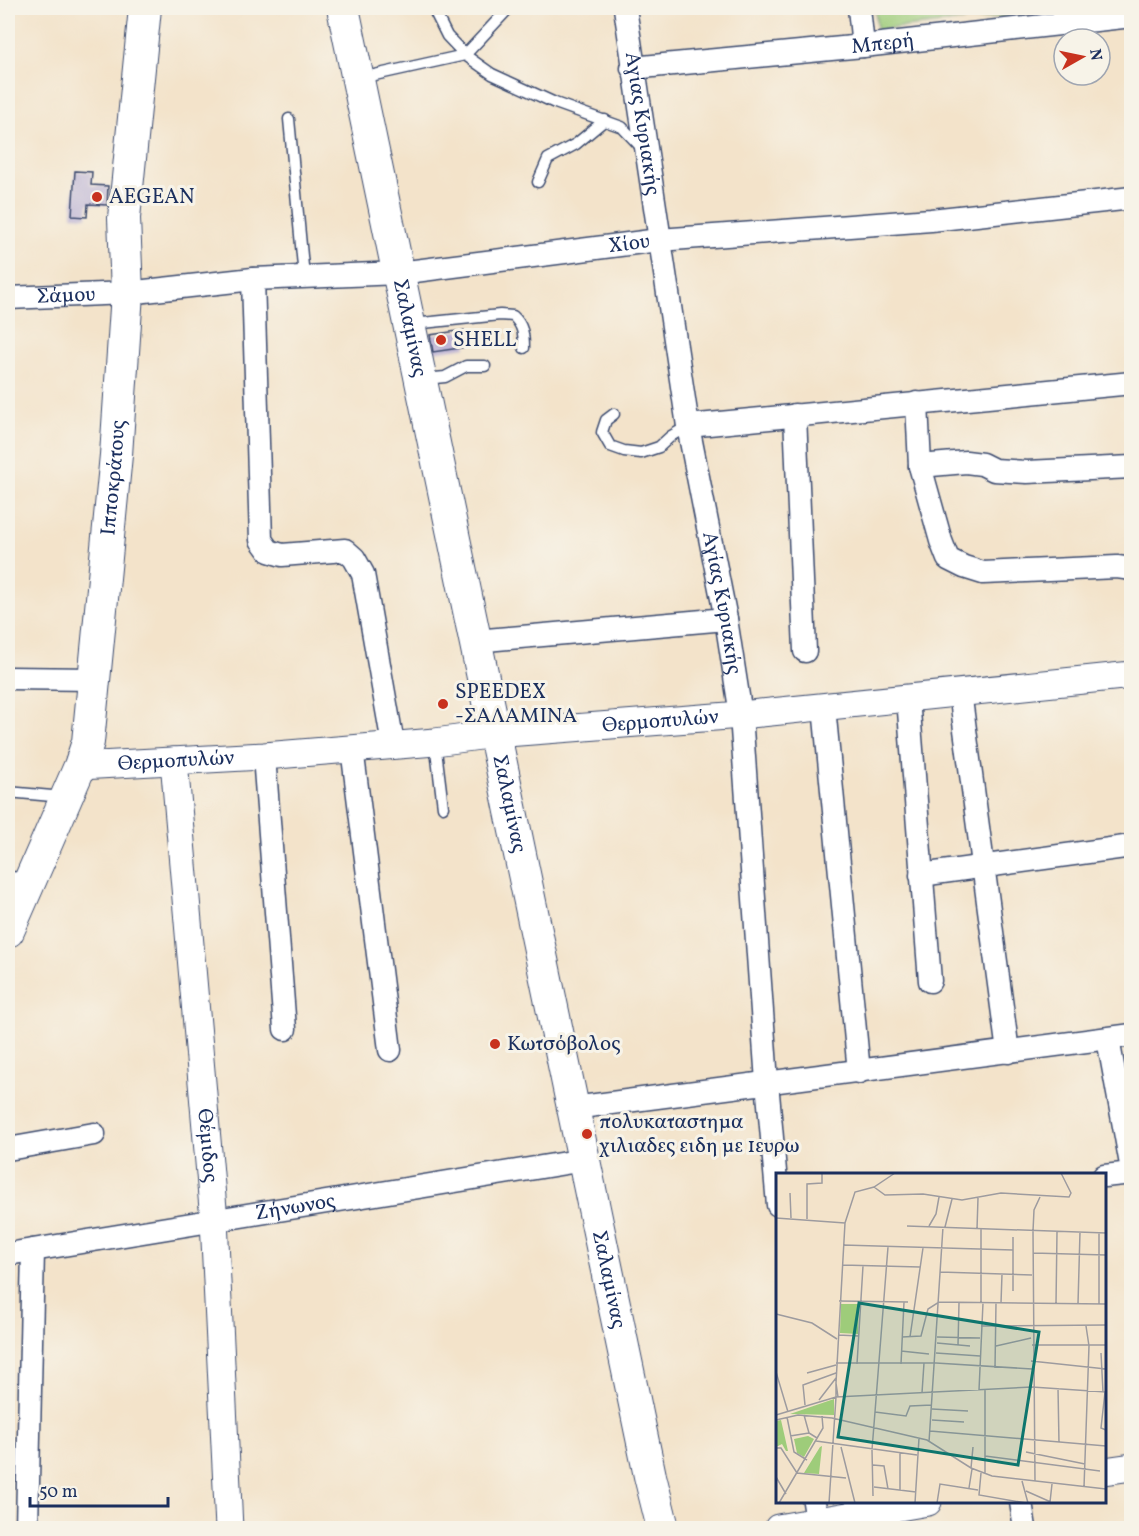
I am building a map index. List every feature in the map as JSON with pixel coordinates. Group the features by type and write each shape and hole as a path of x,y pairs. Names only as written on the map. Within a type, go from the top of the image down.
{"main road":[{"name":"Ιπποκράτους","path":"8,931 20,877 66,798 88,742 116,455 127,293 124,218 146,8"},
{"name":"Σαλαμίνας","path":"343,8 474,641 650,1476 663,1528"}],"street":[{"name":"Αγίας Κυριακής","path":"625,8 632,68 688,426 726,619 741,715 776,1193"},
{"path":"859,8 863,45"},
{"name":"Μπερή","path":"632,68 1131,16"},
{"name":"Χίου","path":"127,293 253,279 399,273 659,240 931,220 1131,198"},
{"path":"253,279 261,540 269,551 282,555 345,550 354,558 363,574 393,744"},
{"name":"Σάμου","path":"8,298 127,293"},
{"path":"688,426 1131,383"},
{"path":"917,403 920,466 948,559 983,573 1117,567 1131,569"},
{"path":"795,415 806,651"},
{"path":"920,466 966,462 982,464 994,470 1027,472 1131,467"},
{"path":"474,641 726,619"},
{"name":"Θερμοπυλών","path":"80,766 264,756 495,734 741,715 1131,675"},
{"path":"8,678 95,679"},
{"path":"960,692 1008,1052"},
{"path":"908,698 930,981"},
{"path":"824,706 859,1072"},
{"path":"352,748 390,1050"},
{"path":"264,756 285,1029"},
{"name":"Θέμιδος","path":"174,761 214,1220 229,1528"},
{"path":"921,875 1131,846"},
{"path":"573,1108 1131,1035"},
{"path":"1106,1176 1131,1172 1108,1039"},
{"path":"8,1149 94,1134"},
{"name":"Ζήνωνος","path":"8,1254 585,1160"},
{"path":"27,1528 33,1250"},
{"path":"1106,1471 1131,1467"},
{"path":"778,1528 816,1511 888,1518 926,1503"},
{"path":"1021,1503 1025,1528"}],"lane":[{"path":"434,8 447,36 465,55 492,74 555,103 622,127 646,152"},
{"path":"358,78 465,55 509,8"},
{"path":"289,119 304,277"},
{"path":"538,182 548,159 576,144 605,120"},
{"path":"410,325 513,315 523,330 524,348"},
{"path":"421,380 445,377 466,366 485,366"},
{"path":"614,414 606,420 602,432 610,446 624,451 641,453 659,447 671,436 688,426"},
{"path":"435,741 443,807"},
{"path":"8,792 66,798"}],"green space":[{"path":"875,8 1082,8 877,30"}],"building":[{"path":"75,171 92,172 91,185 108,186 107,205 88,204 87,217 72,216"},
{"path":"464,330 466,347 433,352 430,335"}],"place":[{"name":"AEGEAN","path":"97,197"},
{"name":"SHELL","path":"441,340"},
{"name":"SPEEDEX -ΣΑΛΑΜΙΝΑ","path":"443,704"},
{"name":"Κωτσόβολος","path":"495,1044"},
{"name":"πολυκαταστημα χιλιαδες ειδη με 1ευρω","path":"587,1134"}]}
